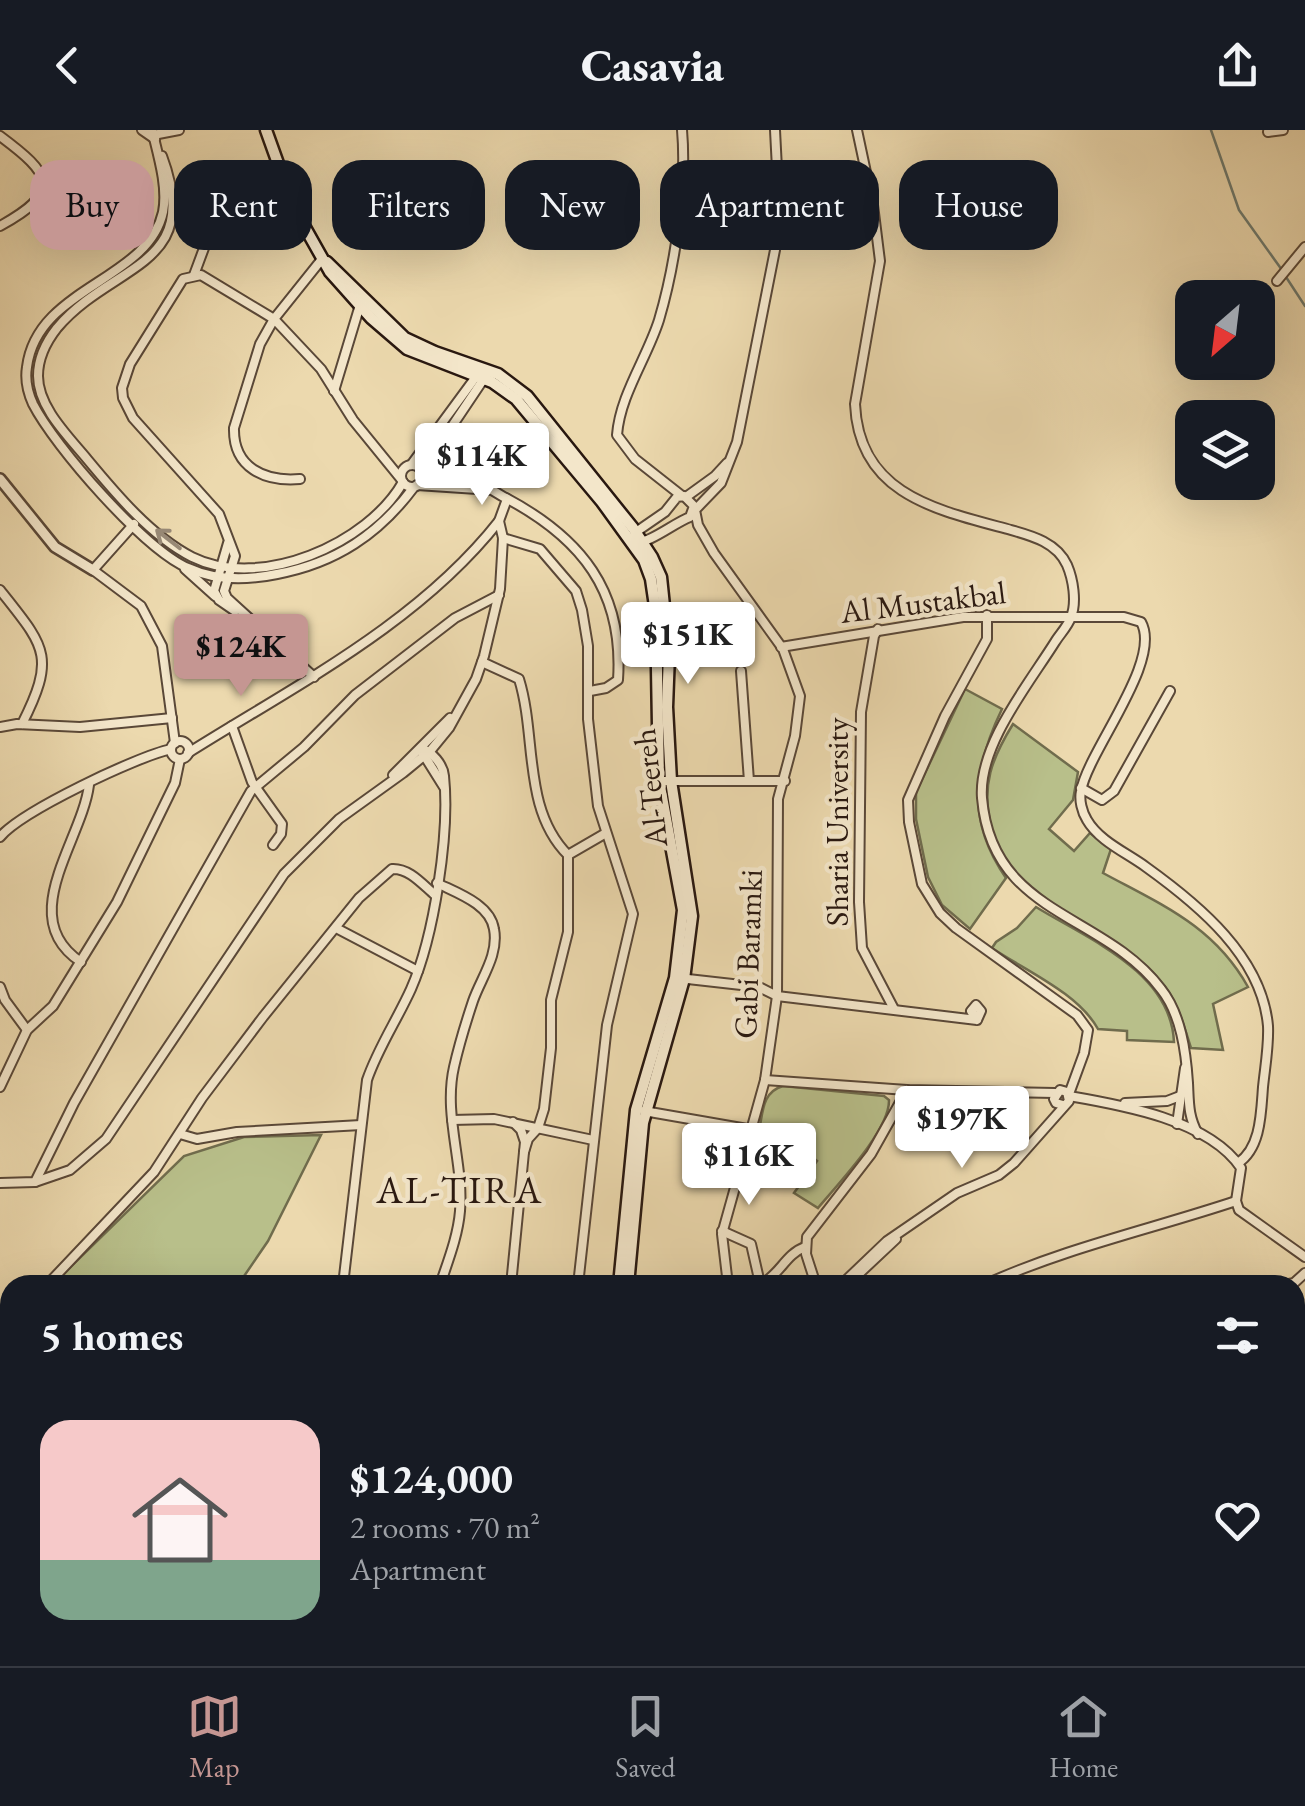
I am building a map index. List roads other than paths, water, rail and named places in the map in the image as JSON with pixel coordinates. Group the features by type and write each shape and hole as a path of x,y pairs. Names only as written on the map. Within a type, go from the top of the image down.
{"main road":[{"name":"Al-Teereh","path":"266,130 294,208 330,272 406,349 454,368 482,374"},
{"name":"Al-Teereh","path":"322,259 334,266 406,338 482,374 516,399 637,539 647,570 656,612 665,781 682,910 679,978 641,1111 621,1275"},
{"name":"Al-Teereh","path":"629,1275 641,1111"}],"street":[{"path":"142,130 178,130"},
{"path":"682,130 685,169 660,318 621,415 617,436 623,447 653,475 693,503 698,526 714,553"},
{"path":"637,539 690,517 720,483 730,459 775,250 779,195 775,130"},
{"path":"857,130 874,204 880,260 856,404 856,422 866,457 889,481 925,503 1022,533 1056,549 1071,579 1072,616 988,755 982,783 988,835 1001,863 1020,885 1136,963 1164,992 1180,1026 1190,1117 1198,1134"},
{"path":"1268,132 1283,130"},
{"path":"153,133 173,186 174,217 170,230 154,254 65,319 42,350 38,379 46,404 71,440 137,521 174,560 248,619"},
{"path":"0,136 42,173 46,182 43,193 31,205 0,226"},
{"path":"1277,281 1305,247"},
{"path":"194,275 204,250"},
{"path":"300,479 272,480 253,472 239,454 233,440 234,428 260,344 274,319 322,259"},
{"path":"215,596 214,586 235,556 219,514 134,418 122,388 130,364 183,279 194,275 274,319 321,369 402,480 416,486 492,490 536,514 565,537 605,590 612,611 618,680 606,688 590,690"},
{"path":"334,391 360,305"},
{"path":"454,368 462,378 464,394"},
{"path":"137,521 193,558 228,567 292,560 350,538 390,504 402,480 402,470 482,374"},
{"path":"174,560 187,568 244,579 286,573 339,554 388,520 416,486 482,374"},
{"path":"382,456 409,465 443,485"},
{"path":"637,539 668,507 715,476 730,459"},
{"path":"653,475 666,494 668,507"},
{"path":"0,480 54,547 135,600 147,616 162,646 174,757 180,759"},
{"path":"0,1088 27,1030 53,1006 126,885 175,782 180,759 314,677 430,592 482,544 500,521 506,498"},
{"path":"93,570 137,521"},
{"path":"438,770 443,738 482,662 499,595 504,538 500,521"},
{"path":"679,521 714,553"},
{"path":"504,538 540,549 576,591 585,617 588,719 595,785 632,914 607,1025 579,1275"},
{"name":"Gabi Baramki","path":"714,553 781,647 800,696 796,736 778,798 777,996 766,1080 722,1232"},
{"path":"223,577 224,594 314,677"},
{"path":"0,590 38,638 44,655 38,688 22,724"},
{"path":"35,1182 74,1104 247,796 304,747 355,695 455,618 499,595"},
{"path":"854,1275 887,1241 957,1193 999,1175 1014,1164 1046,1128 1088,1038 1084,1022 940,913 922,884 908,822 908,800 945,716 983,649 989,631 987,615"},
{"name":"Al Mustakbal","path":"781,647 987,615 1131,618 1141,622 1146,632 1138,667 1081,788"},
{"name":"Sharia University","path":"878,629 861,712 859,902 862,948 894,1009"},
{"path":"482,662 519,679 527,703 530,752 541,815 552,839 568,855 568,932 550,1000 552,1048 544,1109 524,1152"},
{"path":"740,671 750,780"},
{"path":"1081,788 1102,800 1114,791 1170,692"},
{"path":"410,767 460,706"},
{"path":"0,727 22,724 80,728 172,718"},
{"path":"232,726 255,788 282,824 281,834 273,845"},
{"path":"0,1183 35,1182 70,1170 106,1138 284,874 339,819 443,738"},
{"path":"0,837 28,814 173,746 185,743 188,753"},
{"path":"345,1275 367,1080 418,971 443,847 444,786 424,752"},
{"path":"390,779 420,764 438,770"},
{"path":"665,781 785,781"},
{"path":"80,962 59,944 52,908 58,872 87,802 89,785"},
{"path":"1081,788 1082,810 1100,836 1196,908 1244,960 1253,978 1268,1027 1266,1059 1254,1148 1238,1163"},
{"path":"568,855 606,832"},
{"path":"57,1275 154,1172 262,1017 359,898 392,869 403,869 435,895"},
{"path":"437,884 477,904 495,930 492,958 474,997 454,1069 452,1120 460,1211 443,1275"},
{"path":"336,928 418,971"},
{"path":"679,978 759,987 777,996 977,1020"},
{"path":"0,987 27,1030"},
{"path":"1177,1124 1184,1068"},
{"path":"766,1080 1102,1101 1151,1113 1228,1152 1238,1163 1241,1174 1236,1201 1244,1215 1305,1256"},
{"path":"813,1275 805,1247 810,1231 871,1154 907,1090"},
{"path":"1114,1104 1168,1101 1180,1096"},
{"path":"641,1111 752,1130"},
{"path":"452,1120 512,1122 593,1140"},
{"path":"512,1122 524,1136 524,1152 512,1275"},
{"path":"180,1134 197,1139 237,1132 361,1125"},
{"path":"1008,1275 1067,1250 1108,1242 1236,1201"},
{"path":"727,1275 722,1232 750,1244 758,1275"},
{"path":"773,1275 789,1256 805,1247"}],"waterway":[{"path":"1211,130 1239,210 1282,270"},
{"path":"1286,277 1305,306"}],"district":[{"name":"AL-TIRA","path":"460,1189"}]}
